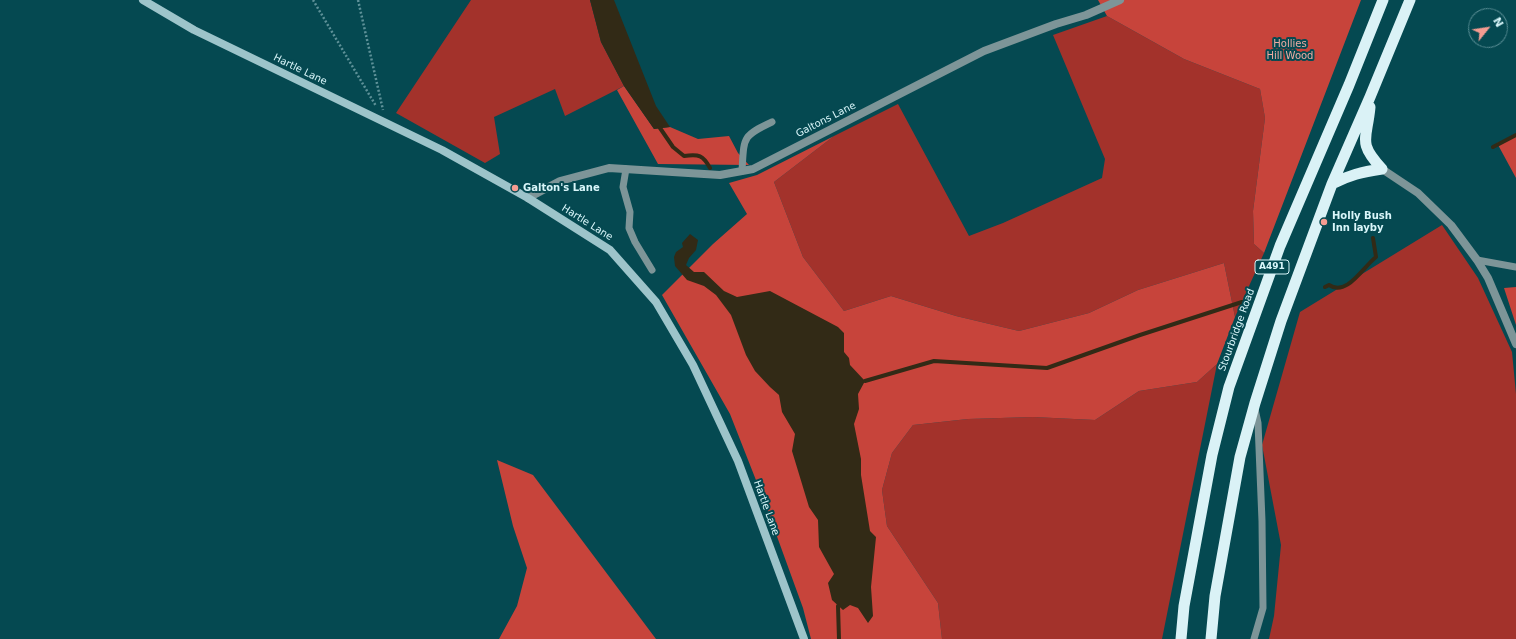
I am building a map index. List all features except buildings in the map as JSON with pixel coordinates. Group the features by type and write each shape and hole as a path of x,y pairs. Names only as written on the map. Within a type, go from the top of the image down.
{"highway":[{"name":"Stourbridge Road","path":"1181,639 1184,606 1212,455 1230,387 1280,246 1346,92 1383,0"},
{"name":"A491","path":"1210,639 1215,596 1240,457 1255,403 1281,321 1332,184 1410,0"},
{"path":"1370,97 1369,115 1364,140 1367,151 1382,169"},
{"path":"1332,184 1347,176 1382,169"}],"main road":[{"name":"Hartle Lane","path":"143,0 194,30 442,150 528,198 610,250 656,302 693,365 738,461 804,639"}],"street":[{"name":"Galtons Lane","path":"528,198 560,181 609,168 720,175 753,169 984,51 1056,24 1086,15 1120,0"},
{"path":"1382,169 1418,193 1451,225 1477,260 1488,278 1516,344"}],"lane":[{"path":"742,170 743,148 747,136 772,122"},
{"path":"626,169 623,187 630,212 629,228 635,242 652,270"},
{"path":"1477,260 1516,267"},
{"path":"1254,639 1263,608 1262,514 1258,423 1255,403"}],"path":[{"path":"313,0 385,122"},
{"path":"358,0 385,122"}],"shaded area":[{"path":"471,0 590,0 601,42 624,86 565,116 555,89 494,117 500,154 485,163 396,113"},
{"path":"590,0 614,0 656,106 670,127 654,129 624,86 601,42"},
{"path":"1107,16 1184,59 1260,89 1265,118 1253,211 1254,244 1264,253 1235,317 1224,263 1138,290 1089,313 1019,331 956,316 891,296 844,311 803,257 774,182 834,136 898,104 969,236 1003,223 1102,178 1105,159 1053,35"},
{"path":"1442,225 1478,278 1512,352 1516,394 1516,639 1269,639 1274,616 1281,545 1262,445 1300,312"},
{"path":"690,234 698,240 696,250 689,258 686,265 694,272 704,272 724,291 737,297 770,291 838,327 844,333 844,352 849,358 850,365 865,381 858,394 859,409 854,424 861,459 861,475 870,531 876,537 871,587 873,616 868,623 858,608 850,605 843,610 832,600 828,583 834,574 819,547 818,520 809,507 792,451 795,434 782,412 779,395 755,371 746,355 731,315 716,295 704,286 687,280 675,266 674,257 676,252 683,247 682,243"},
{"path":"1217,364 1162,639 942,639 938,603 887,526 882,490 892,453 913,425 968,419 1033,417 1095,420 1139,391 1197,382"}],"green space":[{"name":"Hollies Hill Wood","path":"1098,0 1361,0 1264,253 1254,244 1253,211 1265,118 1260,89 1184,59 1107,16"},
{"path":"624,86 654,129 670,127 698,139 729,136 738,153 749,165 658,164 617,90"},
{"path":"834,136 774,182 803,257 844,311 891,296 956,316 1019,331 1089,313 1138,290 1224,263 1235,317 1217,364 1197,382 1139,391 1095,420 1033,417 968,419 913,425 892,453 882,490 887,526 938,603 942,639 811,639 803,608 763,498 730,414 662,295 713,244 747,214 729,183 757,175"},
{"path":"1516,136 1516,178 1497,143"},
{"path":"1516,287 1516,325 1504,288"},
{"path":"497,460 533,475 656,639 499,639 517,606 527,568 513,526"}],"waterway":[{"path":"660,128 673,147 684,156 700,156 705,160 710,168"},
{"path":"1493,147 1516,135"},
{"path":"1325,287 1329,285 1336,288 1348,284 1376,257 1373,238"},
{"path":"865,381 934,361 1047,368 1140,335 1242,302"},
{"path":"838,606 839,639"}],"place":[{"name":"Galton's Lane","path":"515,188"},
{"name":"Holly Bush Inn layby","path":"1324,222"}]}
